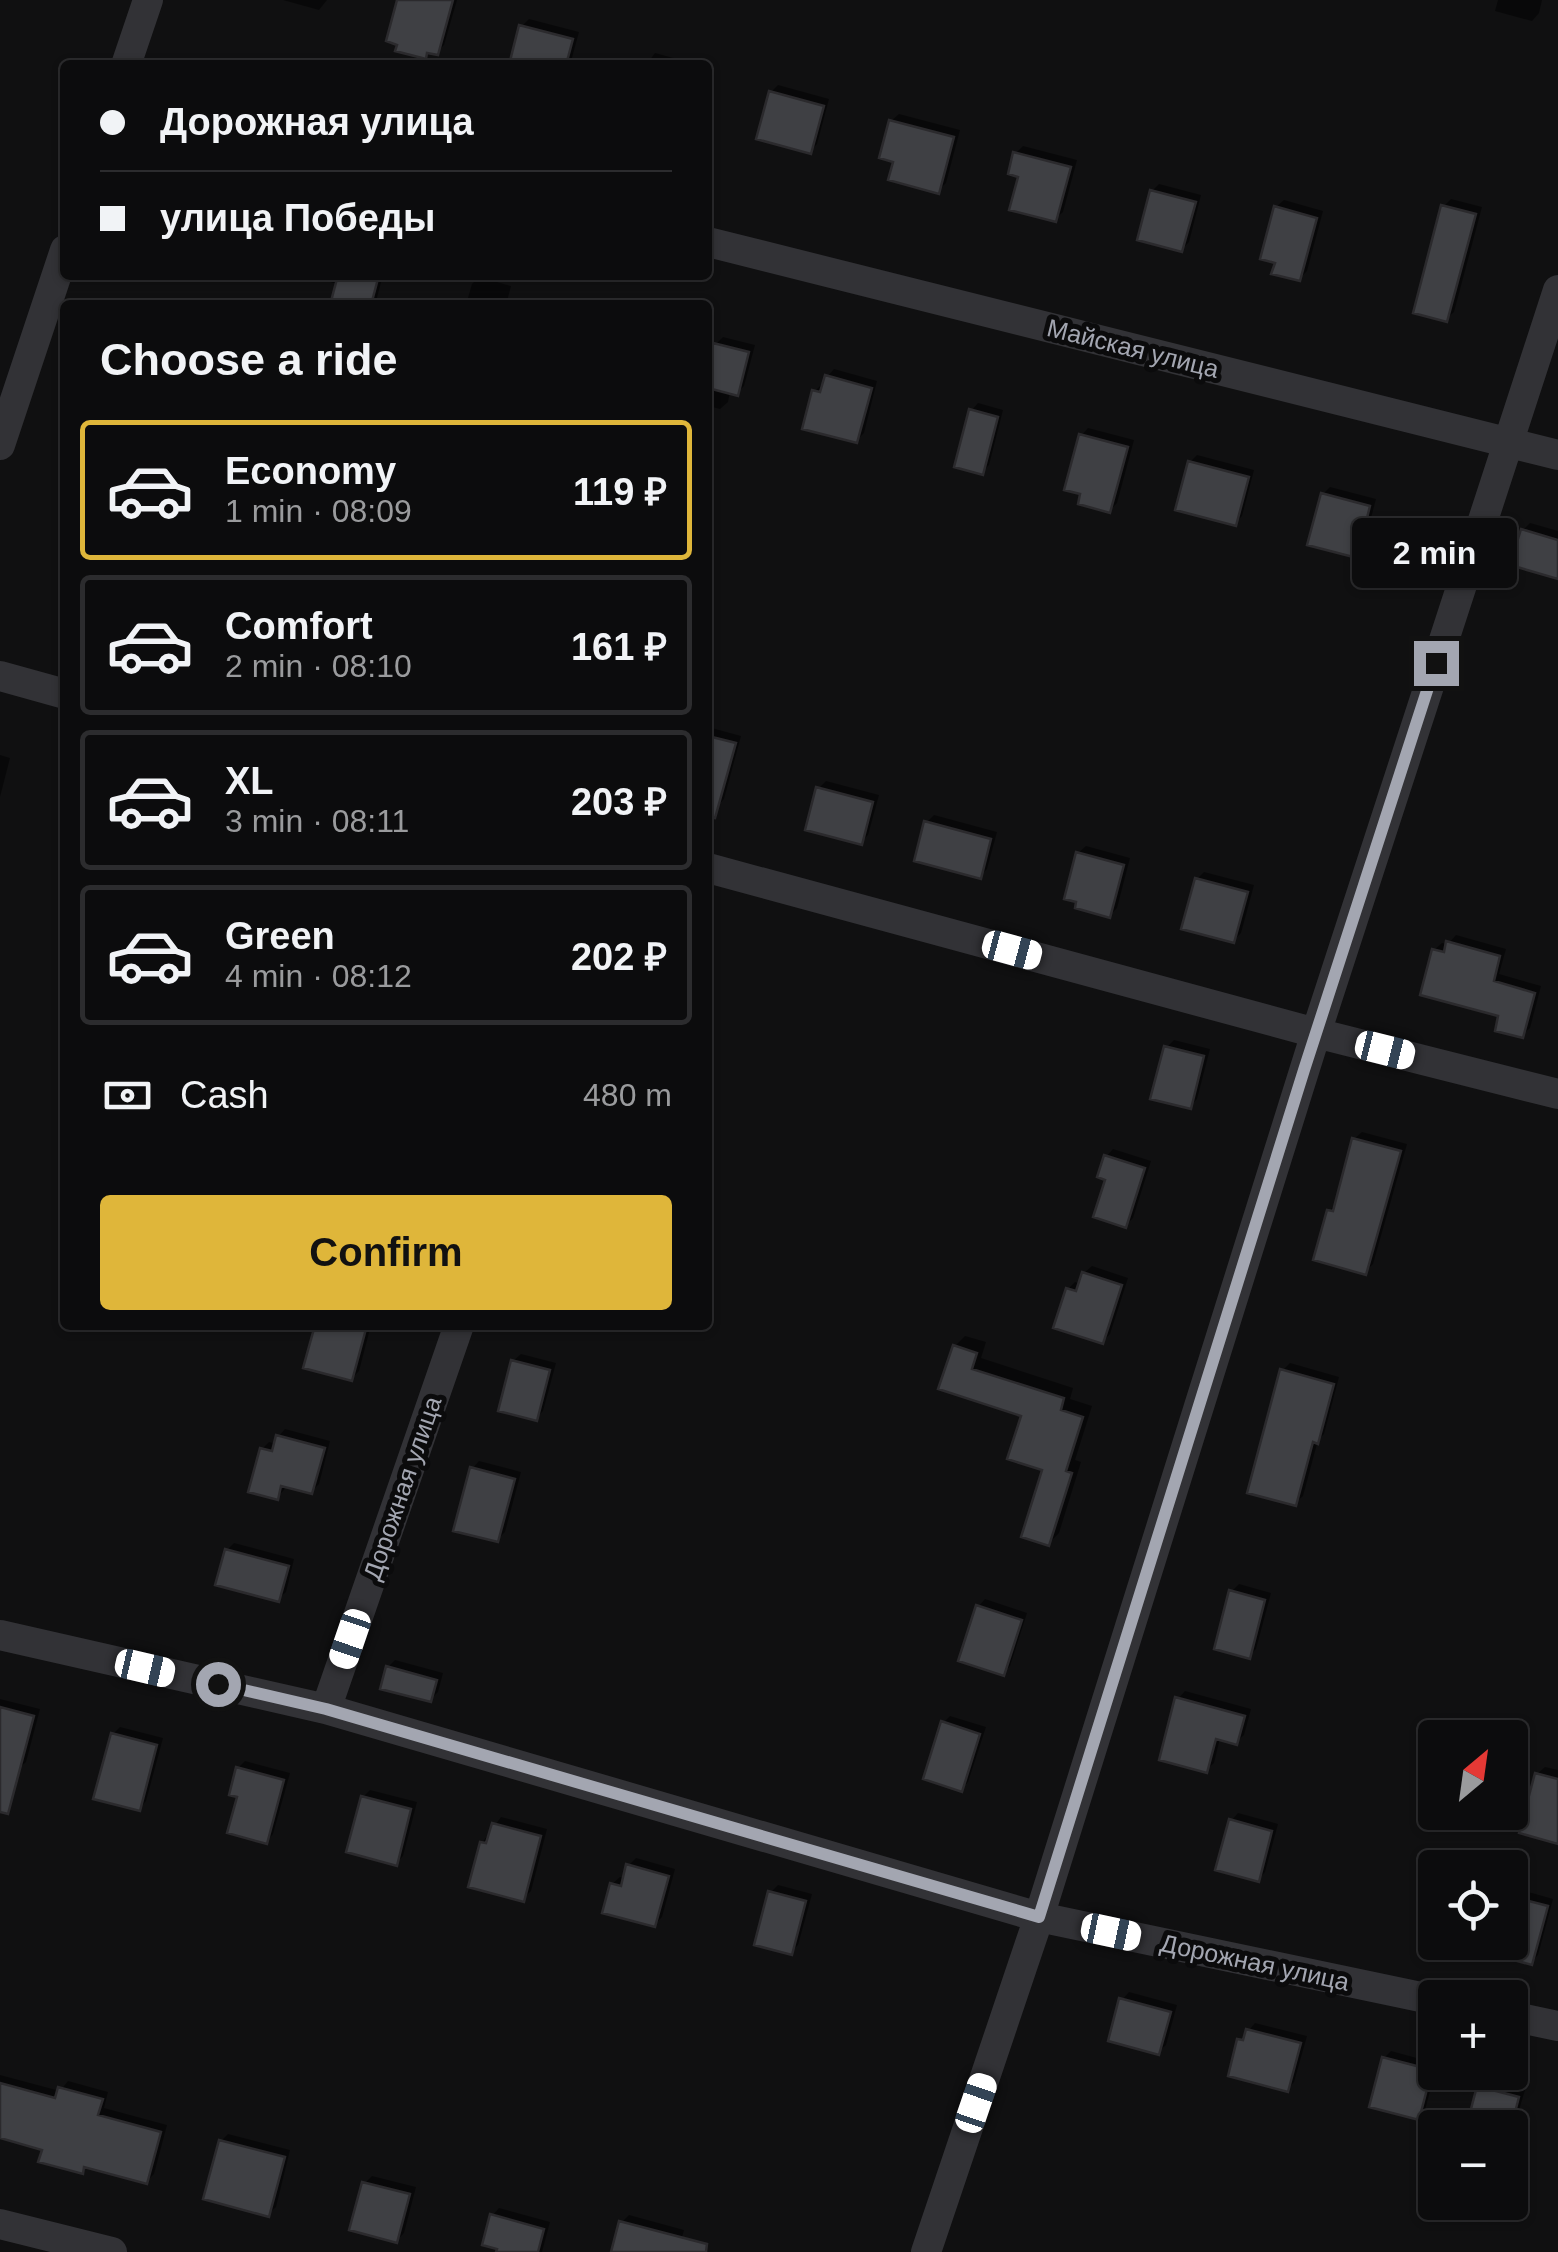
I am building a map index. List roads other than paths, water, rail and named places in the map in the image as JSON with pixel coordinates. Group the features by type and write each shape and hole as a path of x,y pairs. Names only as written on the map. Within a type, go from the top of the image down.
{"street":[{"path":"128,60 148,0"},
{"name":"Майская улица","path":"712,243 1558,455"},
{"path":"0,445 60,265"},
{"path":"926,2252 1039,1917 1316,1032 1558,290"},
{"path":"0,676 60,693"},
{"path":"712,869 1558,1094"},
{"name":"Дорожная улица","path":"326,1709 456,1330"},
{"name":"Дорожная улица","path":"0,1635 326,1709 1039,1917 1418,1996"},
{"path":"1528,2020 1558,2026"},
{"path":"0,2224 112,2252"}]}
